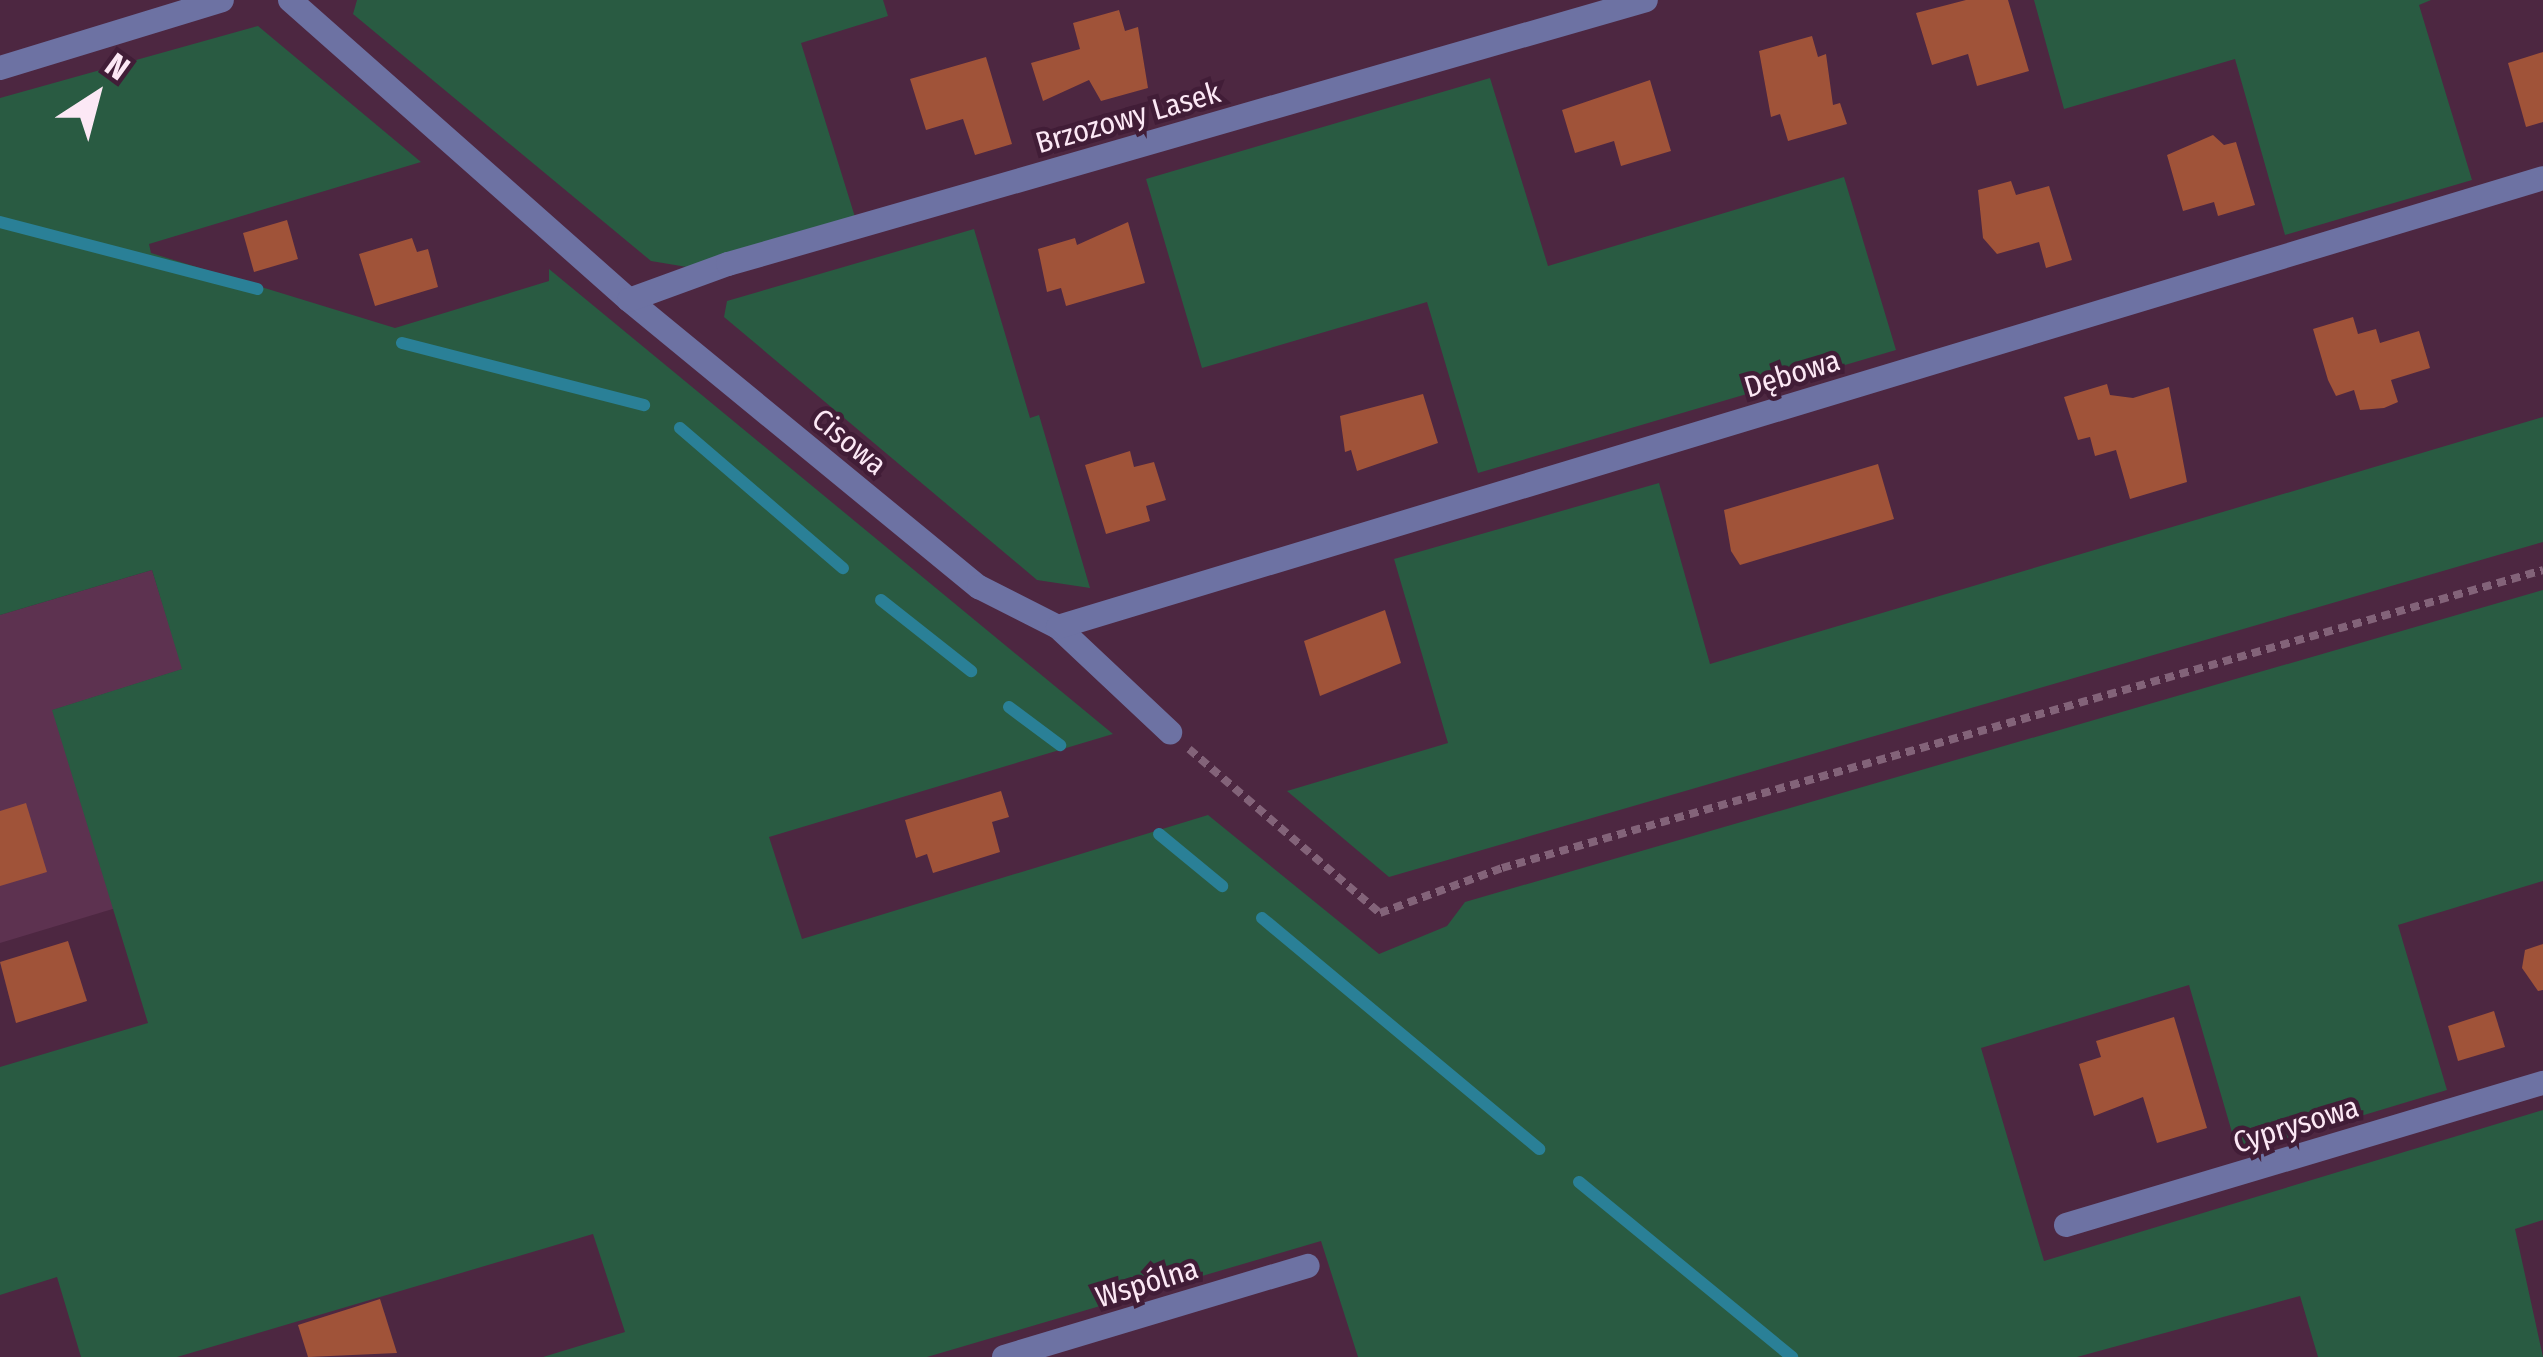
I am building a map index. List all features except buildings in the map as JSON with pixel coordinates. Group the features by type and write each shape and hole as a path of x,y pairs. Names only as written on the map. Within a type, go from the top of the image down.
{"street":[{"path":"0,68 222,0"},
{"name":"Cisowa","path":"290,0 629,300 979,586 1058,627 1170,732"},
{"name":"Brzozowy Lasek","path":"629,300 728,264 1646,0"},
{"name":"Dębowa","path":"1058,627 2543,178"},
{"name":"Cyprysowa","path":"2066,1225 2543,1083"},
{"name":"Wspólna","path":"1004,1357 1308,1266"}],"path":[{"path":"1170,732 1380,913 1502,868 2543,570"}],"shaded area":[{"path":"152,570 183,669 53,710 116,908 0,943 0,615"}],"green space":[{"path":"357,0 883,0 888,16 801,43 855,217 687,267 651,261 353,14"},
{"path":"2034,0 2431,0 2419,5 2472,180 2285,235 2235,59 2064,109"},
{"path":"258,26 421,162 149,244 151,253 395,328 549,281 549,269 1113,734 769,837 802,939 1208,815 1379,954 1447,926 1465,902 2543,590 2543,881 2398,925 2447,1090 2238,1153 2189,985 1981,1048 2044,1261 2543,1110 2543,1220 2515,1229 2543,1357 2318,1357 2300,1296 2077,1357 1358,1357 1321,1241 927,1357 543,1357 625,1332 593,1234 177,1357 81,1357 57,1277 0,1295 0,1067 148,1023 52,710 182,669 152,570 0,615 0,98"},
{"path":"1490,78 1548,266 1844,177 1896,350 1478,473 1427,302 1202,368 1146,179"},
{"path":"974,229 1030,418 1039,415 1090,588 1037,580 724,317 727,301"},
{"path":"2543,417 2543,542 1389,877 1287,791 1448,743 1394,559 1659,483 1710,664"}],"waterway":[{"path":"0,222 257,289"},
{"path":"402,343 644,405"},
{"path":"680,428 843,568"},
{"path":"881,600 971,671"},
{"path":"1009,707 1060,745"},
{"path":"1159,834 1222,886"},
{"path":"1262,918 1539,1149"},
{"path":"1579,1182 1792,1357"}]}
